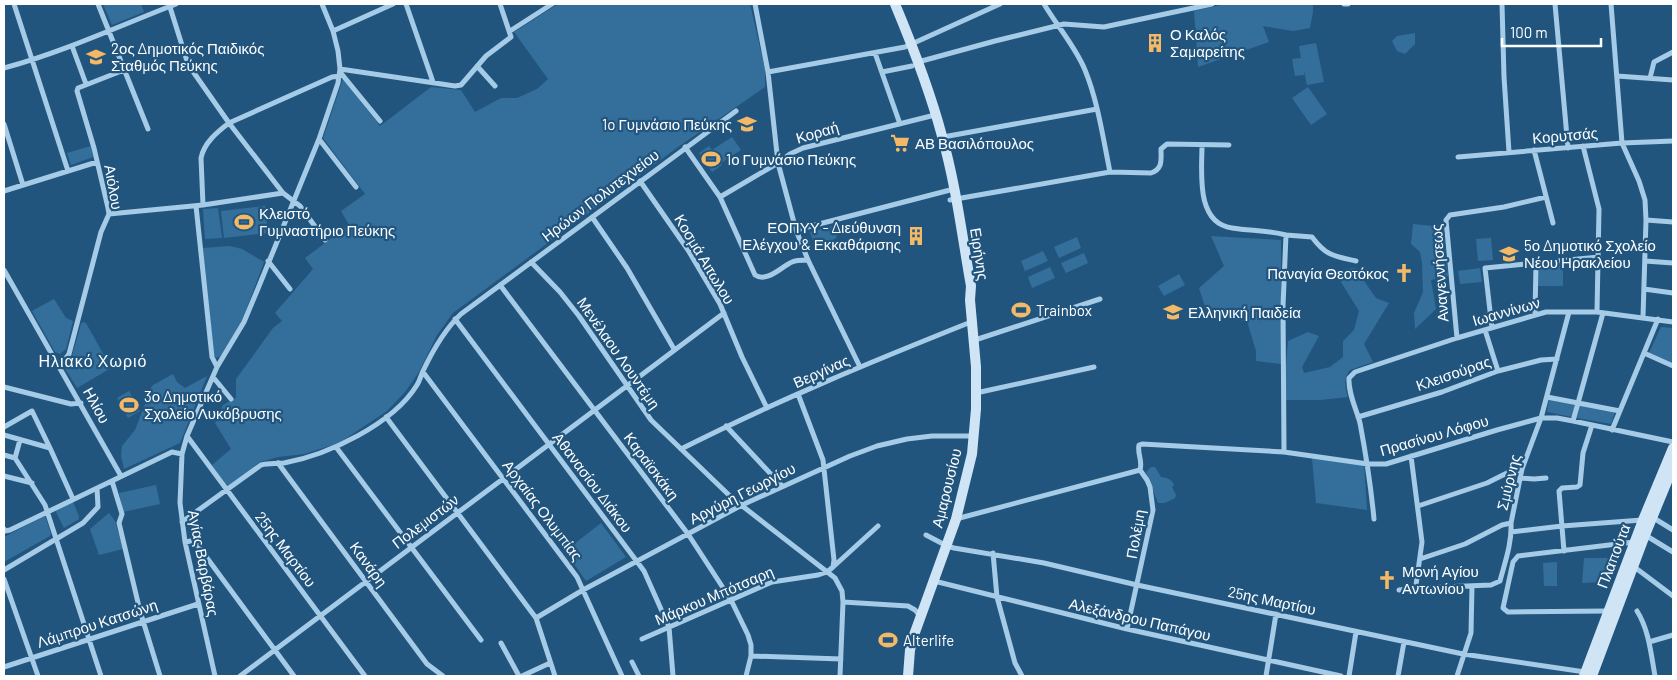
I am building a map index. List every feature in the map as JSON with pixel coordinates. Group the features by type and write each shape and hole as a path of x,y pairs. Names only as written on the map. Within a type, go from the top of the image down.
{"main road":[{"name":"Ειρήνης","path":"888,4 908,46"},
{"name":"Ειρήνης","path":"895,4 908,46 943,137 952,195"},
{"name":"Ειρήνης","path":"915,64 952,195 971,286 970,300"},
{"name":"Αμαρουσίου","path":"908,676 910,650 920,616 947,546 965,486 973,436 976,393 975,340 970,300"},
{"name":"Πλαπούτα","path":"1606,628 1608,611 1645,535 1648,518 1673,448"},
{"name":"Πλαπούτα","path":"1589,674 1630,564 1634,542 1673,466"}],"street":[{"path":"14,4 68,171"},
{"path":"98,4 148,129"},
{"path":"4,68 72,46 176,4"},
{"path":"322,4 333,31 338,51 340,72 380,121"},
{"path":"333,31 393,4"},
{"path":"406,4 433,82"},
{"path":"203,205 202,152 218,132 229,123 340,72 454,86 461,85 477,66 511,37 500,4"},
{"path":"510,31 552,4"},
{"path":"755,4 768,72 778,162 796,230 808,260 860,367"},
{"path":"768,72 908,46 1000,4"},
{"path":"1044,4 1085,69 1097,109 1110,172"},
{"path":"882,72 1058,26 1069,24 1104,27 1212,4"},
{"path":"1502,4 1508,152"},
{"path":"1555,4 1568,148"},
{"path":"1611,4 1622,142 1643,192 1646,220 1642,317"},
{"path":"170,5 186,58 229,123 283,193 300,206 325,240"},
{"path":"72,46 86,84 124,70"},
{"path":"1650,78 1654,62 1673,52"},
{"path":"875,53 900,124"},
{"path":"477,66 495,86"},
{"name":"Αγίας Βαρβάρας","path":"215,676 198,604 182,522 180,482 182,454 187,436 217,367 244,322 319,138 340,72"},
{"path":"1617,76 1673,80"},
{"name":"Αιόλου","path":"58,364 69,354 101,232 108,214 97,162 77,93 78,88 86,84"},
{"path":"943,137 1097,109"},
{"name":"Ηρώων Πολυτεχνείου","path":"182,522 261,465 272,462 278,463 336,447 354,438 386,417 406,400 417,384 440,339 455,319 736,111"},
{"name":"Κοραή","path":"720,196 802,148 931,116"},
{"path":"4,124 23,185"},
{"path":"319,138 356,187"},
{"name":"Κορυτσάς","path":"1458,158 1622,142 1673,141"},
{"path":"796,230 952,195 1110,172 1151,173 1158,171 1161,167 1161,149 1168,144 1230,145"},
{"path":"1202,145 1202,197 1212,217 1221,224 1230,228 1312,237 1324,252 1331,256 1356,260"},
{"path":"1573,421 1600,312 1599,209 1583,146"},
{"path":"685,147 720,196 755,274 760,278 766,278 794,261 808,260"},
{"path":"1534,150 1553,223"},
{"path":"4,191 97,162"},
{"name":"Κοσμά Αιτωλου","path":"640,181 688,250 720,304 742,358 767,408"},
{"path":"108,214 196,206 283,193"},
{"name":"Αναγεννήσεως","path":"1457,338 1447,217 1450,214 1504,207 1546,197"},
{"path":"196,206 212,357 217,367"},
{"path":"592,217 627,268 674,349"},
{"path":"1646,220 1673,222"},
{"path":"1284,452 1283,306 1286,235"},
{"path":"1492,328 1485,268 1599,257"},
{"path":"268,261 290,289"},
{"path":"1645,261 1673,263"},
{"name":"Μενέλαου Λουντέμη","path":"531,262 560,292 579,316 651,420 732,498 835,578 842,591 843,602"},
{"path":"1535,314 1536,263"},
{"name":"Ηλίου","path":"4,270 121,476"},
{"name":"Καραϊσκάκη","path":"500,285 688,534 732,600 748,635 751,656 746,676"},
{"path":"1644,290 1673,292"},
{"path":"975,340 1100,299"},
{"name":"Ιωαννίνων","path":"1358,418 1348,385 1351,375 1457,338 1535,314 1546,312 1600,312 1673,322"},
{"name":"Σμύρνης","path":"1500,581 1522,469 1542,418 1569,312"},
{"name":"Πολεμιστών","path":"240,676 724,313"},
{"name":"Αθανασίου Διάκου","path":"455,319 644,571 670,627 673,676"},
{"path":"1612,430 1658,319"},
{"name":"Βεργίνας","path":"681,449 726,426 798,394 973,321"},
{"path":"1485,330 1498,371"},
{"path":"1644,352 1673,366"},
{"name":"Κλεισούρας","path":"1358,418 1442,392 1498,371 1541,360 1557,359"},
{"path":"976,393 1094,367"},
{"name":"Αρχαίας Ολυμπίας","path":"422,372 577,577 622,676"},
{"path":"213,377 231,400"},
{"path":"4,387 71,404 81,403"},
{"path":"798,394 824,467 834,560 833,567"},
{"path":"1547,397 1620,411"},
{"path":"4,427 32,412 73,499"},
{"path":"386,417 536,618 555,676"},
{"path":"1358,418 1368,464 1374,519"},
{"name":"Πρασίνου Λόφου","path":"1139,445 1161,444 1284,452 1368,464 1386,464 1542,418 1573,421 1673,442"},
{"path":"1564,551 1560,489 1580,485 1583,453 1592,425"},
{"path":"726,426 782,486"},
{"path":"4,435 50,448"},
{"name":"25ης Μαρτίου","path":"187,436 365,676"},
{"name":"Αργύρη Γεωργίου","path":"536,618 583,590 742,505 824,467 863,451 907,439 932,436 973,436"},
{"path":"15,458 20,440"},
{"name":"Πολέμη","path":"1127,629 1153,510 1150,487 1140,470 1142,465 1139,445"},
{"path":"336,447 481,640"},
{"path":"4,529 5,531 10,530 172,452 182,454"},
{"path":"4,455 15,458 45,506 101,676"},
{"path":"1411,456 1422,542 1416,585 1418,588"},
{"name":"Κανάρη","path":"278,463 427,664 443,676"},
{"path":"1418,506 1487,482 1511,471 1522,469"},
{"path":"956,519 1140,470"},
{"path":"4,476 32,483"},
{"path":"1520,478 1534,480 1546,478"},
{"path":"112,481 122,514 119,523 143,622 160,676"},
{"path":"4,570 83,523 98,507 97,488"},
{"path":"1511,532 1648,518 1673,530"},
{"path":"1420,559 1465,544 1502,525 1511,523"},
{"path":"827,572 878,526"},
{"name":"25ης Μαρτίου","path":"926,535 947,546 1044,563 1356,632 1463,654 1589,674"},
{"path":"1645,535 1673,552"},
{"path":"185,542 191,541 196,543 294,676"},
{"path":"1608,611 1508,612 1503,608 1515,558 1518,556 1634,542"},
{"path":"993,554 997,597 1015,663 1022,676"},
{"path":"1630,564 1673,596"},
{"name":"Μάρκου Μπότσαρη","path":"642,639 772,582 827,572"},
{"path":"4,579 38,676"},
{"name":"Αλεξάνδρου Παπάγου","path":"934,580 1127,629 1341,676"},
{"path":"1399,590 1491,585 1500,581 1509,581"},
{"path":"1457,676 1470,633 1472,586"},
{"path":"840,676 843,602 908,606 920,616"},
{"name":"Λάμπρου Κατσώνη","path":"4,667 198,604"},
{"path":"1637,611 1649,642 1655,676"},
{"path":"1266,676 1276,614"},
{"path":"1349,676 1356,632"},
{"path":"1649,642 1673,635"},
{"path":"1398,676 1404,642"},
{"path":"501,643 520,676 550,663"},
{"path":"751,656 841,659"},
{"path":"632,662 639,676"}],"shaded area":[{"path":"103,4 141,4 144,12 112,25"},
{"path":"558,4 750,4 765,69 765,87 678,147 453,313 437,335 419,372 405,392 387,411 339,443 304,454 278,457 260,462 227,488 212,465 231,449 215,423 223,405 236,398 236,379 273,328 282,321 275,313 313,269 305,258 349,225 341,211 365,194 323,138 343,79 380,126 431,87 461,90 475,112 501,98 517,98 537,89 548,79 514,32"},
{"path":"1225,4 1313,4 1313,12 1310,28 1293,31 1263,26 1269,42 1198,67 1194,11"},
{"path":"1415,33 1415,44 1405,54 1397,51 1392,41 1397,36"},
{"path":"1316,43 1324,82 1307,85 1304,71 1304,75 1295,76 1292,59 1301,58 1299,46"},
{"path":"1308,87 1327,114 1311,125 1292,98"},
{"path":"732,137 741,150 721,163 722,165 712,172 699,153 709,146 712,150"},
{"path":"91,146 93,157 71,165 67,153"},
{"name":"Κλειστό Γυμναστήριο Πεύκης","path":"265,206 268,233 224,238 221,211"},
{"path":"218,208 222,238 205,239 203,209"},
{"path":"840,224 836,238 817,252 810,232"},
{"path":"1413,224 1443,227 1448,276 1431,280 1436,309 1415,329 1414,313 1423,292 1420,252 1411,244"},
{"path":"1211,236 1281,240 1281,364 1256,361 1256,351 1247,321 1208,316 1199,288 1224,266"},
{"path":"1077,237 1081,248 1059,258 1054,247"},
{"path":"1491,238 1493,260 1478,261 1476,239"},
{"path":"230,246 242,249 264,262 242,321 221,356 216,358 214,355 203,248"},
{"path":"1043,251 1048,261 1025,271 1021,261"},
{"path":"1084,253 1088,263 1066,273 1061,263"},
{"path":"1563,262 1563,286 1537,286 1538,265"},
{"path":"1050,267 1055,278 1032,288 1028,277"},
{"path":"1355,268 1376,298 1389,303 1364,344 1373,362 1350,370 1345,383 1348,397 1320,400 1286,400 1288,341 1308,332 1319,336 1302,367 1304,373 1330,367 1343,357 1343,341 1354,330 1359,311 1341,282 1345,269"},
{"path":"1480,268 1482,282 1460,284 1458,271"},
{"path":"1179,274 1185,285 1164,296 1158,286"},
{"path":"54,299 66,318 73,321 66,349 60,354 55,352 32,311"},
{"path":"83,322 86,323 111,368 77,388 64,367 70,363"},
{"path":"1661,327 1673,328 1673,364 1649,353"},
{"path":"173,374 177,382 185,388 207,376 180,443 124,469 121,456 122,446 135,430 147,393 153,385"},
{"name":"3ο Δημοτικό Σχολείο Λυκόβρυσης","path":"129,391 140,411 128,418 117,398"},
{"path":"1549,399 1575,404 1572,417 1547,412"},
{"path":"1580,405 1615,412 1611,424 1577,418"},
{"path":"1312,458 1364,463 1367,510 1316,503"},
{"path":"1151,467 1155,467 1161,477 1167,478 1172,482 1176,495 1175,498 1165,503 1158,503 1146,472"},
{"path":"156,485 160,504 123,512 119,493"},
{"path":"73,502 79,519 64,528 55,510"},
{"path":"109,513 115,521 123,549 99,555 90,529"},
{"path":"45,516 50,536 4,562 4,537"},
{"path":"601,523 626,557 586,581 565,551"},
{"path":"1584,558 1609,558 1609,572 1601,572 1601,582 1582,583"},
{"path":"1557,562 1557,586 1544,586 1543,563"}],"place":[{"name":"Ο Καλός Σαμαρείτης","path":"1155,43"},
{"name":"2ος Δημοτικός Παιδικός Σταθμός Πεύκης","path":"96,57"},
{"name":"1o Γυμνάσιο Πεύκης","path":"747,124"},
{"name":"ΑΒ Βασιλόπουλος","path":"900,143"},
{"name":"1ο Γυμνάσιο Πεύκης","path":"711,159"},
{"name":"Κλειστό Γυμναστήριο Πεύκης","path":"244,222"},
{"name":"ΕΟΠΥΥ - Διεύθυνση Ελέγχου & Εκκαθάρισης","path":"916,236"},
{"name":"5ο Δημοτικό Σχολείο Νέου Ηρακλείου","path":"1509,254"},
{"name":"Παναγία Θεοτόκος","path":"1404,273"},
{"name":"Trainbox","path":"1021,310"},
{"name":"Ελληνική Παιδεία","path":"1173,312"},
{"name":"3ο Δημοτικό Σχολείο Λυκόβρυσης","path":"129,405"},
{"name":"Μονή Αγίου Αντωνίου","path":"1387,580"},
{"name":"Alterlife","path":"888,640"}],"district":[{"name":"Ηλιακό Χωριό","path":"93,360"}]}
